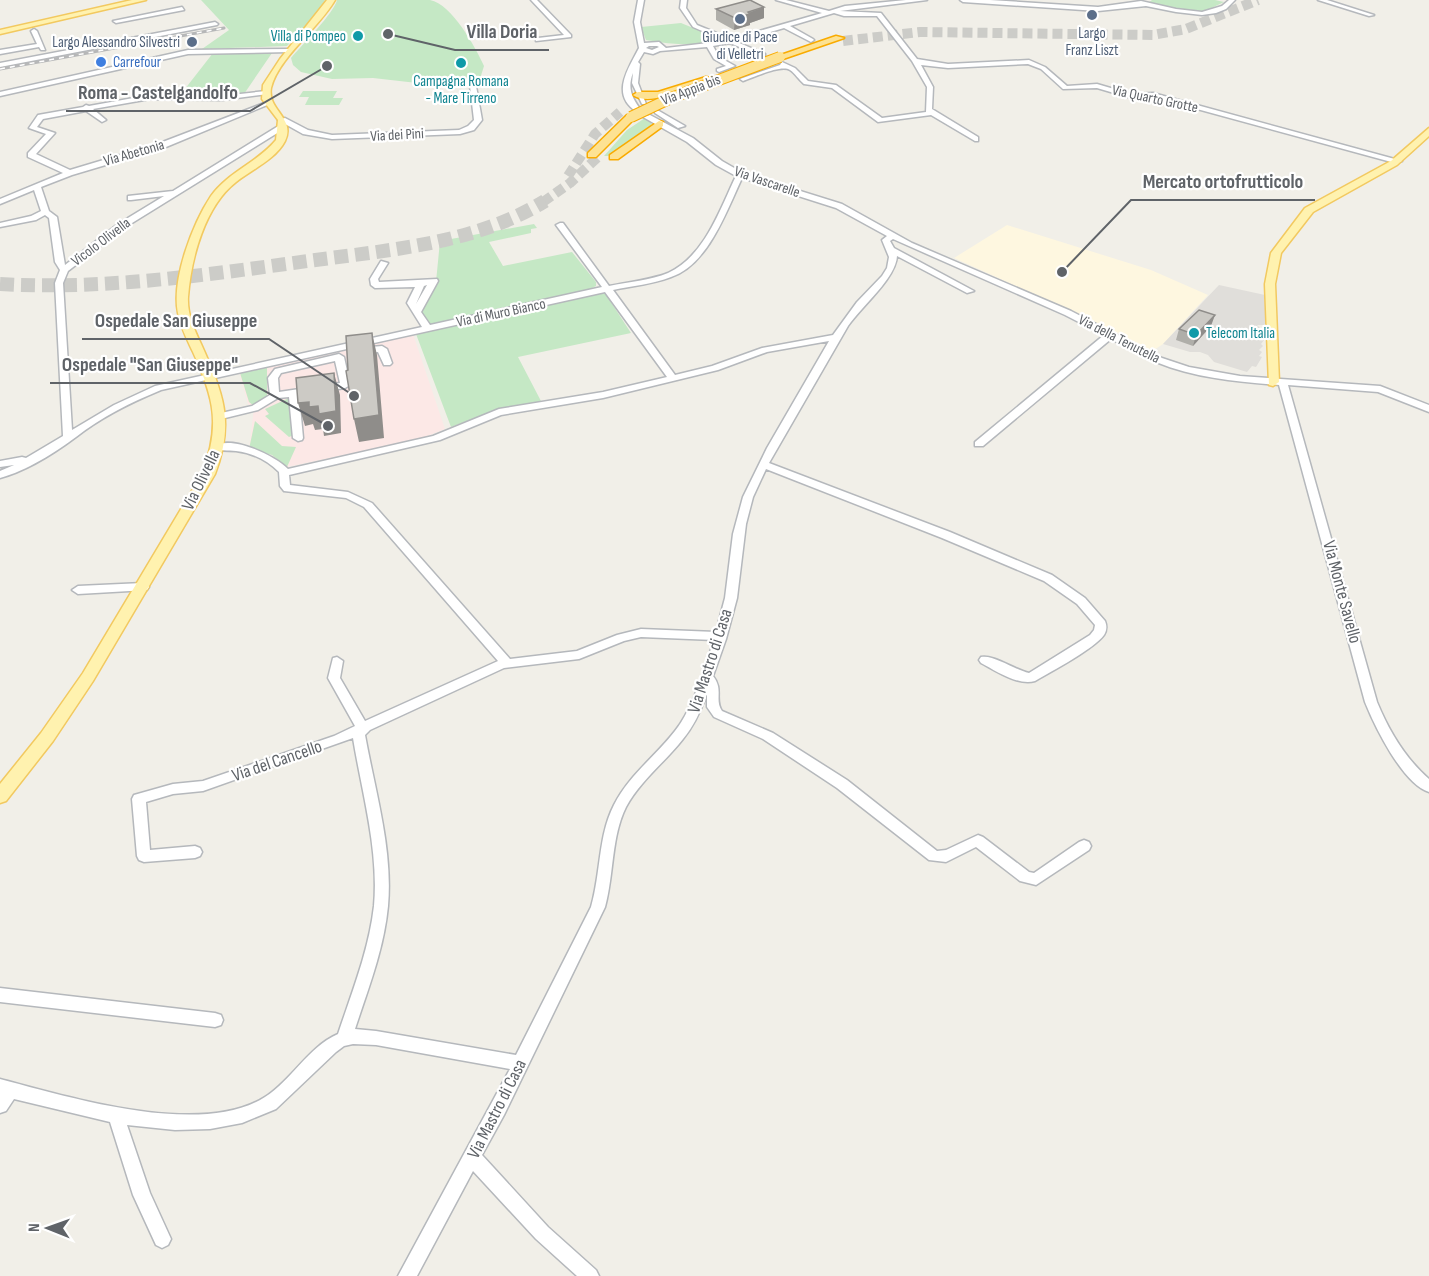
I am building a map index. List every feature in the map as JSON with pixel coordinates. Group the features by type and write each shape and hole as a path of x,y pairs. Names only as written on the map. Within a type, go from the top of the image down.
{"highway":[{"name":"Via Appia bis","path":"638,109 673,101 841,40"},
{"name":"Via Appia bis","path":"595,155 638,109 748,69 784,61"},
{"path":"620,112 638,109 659,95 748,69"},
{"path":"614,157 658,118"}],"main road":[{"path":"0,32 142,0"},
{"path":"283,124 267,98 290,50 331,0"},
{"name":"Via Olivella","path":"0,796 51,735 79,695 195,498 218,447 221,416 208,375 183,313 181,297 184,281 213,200 226,186 276,147 282,138 283,124"},
{"path":"1278,382 1270,284 1276,253 1312,208 1398,161 1429,131"}],"street":[{"path":"534,0 569,36 538,40"},
{"path":"638,109 626,79 642,48 637,20 641,0"},
{"path":"684,0 682,6 692,24 763,55"},
{"path":"779,0 844,14 879,14 915,60 930,85 927,108 931,113 975,139"},
{"path":"851,0 858,5"},
{"path":"642,48 709,45 732,41 830,11 858,5 924,0"},
{"path":"963,0 1102,9 1146,4"},
{"path":"1125,0 1204,16 1228,5 1232,0"},
{"path":"1321,0 1371,15"},
{"path":"1343,6 1359,0"},
{"path":"129,40 114,18 180,8 197,28"},
{"path":"0,65 216,24"},
{"path":"784,25 810,39"},
{"path":"34,31 47,56"},
{"path":"639,35 657,47"},
{"path":"0,52 41,45"},
{"path":"709,45 716,58 732,66 719,70"},
{"path":"637,59 657,47"},
{"path":"0,94 196,51 290,50"},
{"name":"Via Quarto Grotte","path":"915,60 936,66 1032,63 1043,68 1065,88 1097,86 1131,96 1156,96 1398,161"},
{"path":"743,79 774,68 784,61 806,83 834,86 882,120 931,113"},
{"name":"Via dei Pini","path":"283,124 306,132 332,137 460,132 471,128 478,120 473,86"},
{"path":"69,172 31,155 51,133 33,128 41,117 150,97 267,98"},
{"name":"Via Abetonia","path":"0,202 69,172 163,146 267,98"},
{"path":"86,107 102,120"},
{"name":"Via Vascarelle","path":"638,109 658,118 700,146 719,163 740,175 839,206 891,243"},
{"name":"Vicolo Olivella","path":"68,439 59,283 64,270 121,226 283,124"},
{"name":"Via di Muro Bianco","path":"0,475 36,458 142,395 208,375 610,290 665,276 691,261 704,246 740,175"},
{"path":"37,186 45,213 52,217 59,262 64,270"},
{"path":"131,198 176,192"},
{"path":"0,225 45,213"},
{"path":"560,225 673,378"},
{"path":"891,243 969,291"},
{"name":"Via della Tenutella","path":"891,243 996,278 1135,347 1187,369 1278,382 1380,389 1429,409"},
{"name":"Via Mastro di Casa","path":"406,1276 472,1157 598,907 605,882 607,840 620,804 685,729 720,636 731,596 740,522 748,497 838,337 856,309 889,273 893,261 891,243"},
{"path":"384,262 374,279 375,285 421,284 411,303 427,328"},
{"path":"979,444 1110,335"},
{"path":"284,473 436,438 499,412 590,398 719,367 765,350 838,337"},
{"path":"275,396 273,378 276,372 379,348 384,351 387,363"},
{"path":"221,416 251,410 275,396 345,385 339,357"},
{"name":"Via Monte Savello","path":"1278,382 1371,702 1391,743 1429,787"},
{"path":"294,393 298,438"},
{"path":"218,447 236,447 264,455 284,473 285,486 288,489 348,495 368,505 507,663"},
{"path":"0,464 36,458"},
{"path":"765,465 937,531 1048,578 1081,601 1101,624 1100,631 1094,638 1036,677 1019,676 985,660"},
{"path":"78,590 143,587"},
{"name":"Via del Cancello","path":"195,852 144,856 139,799 219,781 361,731 481,673 507,663 579,655 641,633 720,636"},
{"path":"337,661 334,678 361,731 379,852 382,897 373,948 344,1038"},
{"path":"706,676 714,685 713,705 718,714 768,736 842,784 934,856 948,856 969,843 978,841 988,846 1025,877 1036,879 1084,846"},
{"path":"0,995 215,1020"},
{"path":"0,1105 5,1088 116,1115 149,1119 206,1121 250,1113 288,1089 332,1045 344,1038 376,1039 520,1063"},
{"path":"116,1115 142,1195 162,1239"},
{"path":"472,1157 542,1233 590,1276"}],"shaded area":[{"path":"1007,225 1151,270 1208,295 1163,344 1151,352 1084,317 954,258"},
{"path":"1219,285 1265,295 1266,325 1257,325 1266,334 1261,338 1264,340 1259,356 1262,357 1256,367 1252,366 1247,372 1214,362 1208,355 1200,352 1190,352 1163,344"},
{"path":"413,334 445,429 420,439 287,467 272,455 249,449 254,408 248,404 239,372"}],"green space":[{"path":"201,0 325,0 318,13 287,46 202,49 229,30"},
{"path":"337,0 430,0 438,3 455,18 480,58 484,66 479,82 440,79 417,83 373,78 332,79 301,72 293,65 291,58 324,21"},
{"path":"1152,0 1224,2 1199,14 1148,3"},
{"path":"681,23 725,41 695,44 656,42 646,40 641,27"},
{"path":"213,53 272,53 244,94 181,94"},
{"path":"303,91 337,91 333,98 343,98 339,105 305,105 309,97 299,97"},
{"path":"645,118 652,122 650,127 608,156 604,156 627,130"},
{"path":"534,224 537,228 531,229 531,233 489,242 503,266 572,252 596,282 596,286 586,291 430,324 421,312 436,282 440,241"},
{"path":"605,293 631,333 518,357 542,403 493,411 451,427 416,334"},
{"path":"267,367 267,397 255,407 249,402 240,373"},
{"path":"289,398 294,435 289,437 265,416 269,414 265,409"},
{"path":"255,421 282,446 296,447 287,467 272,455 249,449"}],"building":[{"path":"750,0 764,7 735,18 716,9"},
{"path":"1199,310 1215,315 1196,335 1179,329"},
{"path":"372,333 379,415 354,419 346,371 348,370 346,336"},
{"path":"334,373 336,411 319,414 318,406 309,407 309,402 298,403 296,378"}],"tunnel":[{"path":"843,41 920,32 1153,35 1186,29 1258,0"},
{"path":"568,176 595,134 620,112"},
{"path":"543,202 570,183 599,156"},
{"path":"0,284 78,285 154,280 400,249 490,227 545,201"}],"railway":[{"path":"0,69 224,28"}],"place":[{"name":"Largo Franz Liszt","path":"1092,15"},
{"name":"Giudice di Pace di Velletri","path":"740,19"},
{"name":"Villa Doria","path":"388,34"},
{"name":"Villa di Pompeo","path":"358,36"},
{"name":"Largo Alessandro Silvestri","path":"192,42"},
{"name":"Carrefour","path":"101,62"},
{"name":"Campagna Romana - Mare Tirreno","path":"461,63"},
{"name":"Roma - Castelgandolfo","path":"327,66"},
{"name":"Mercato ortofrutticolo","path":"1062,272"},
{"name":"Telecom Italia","path":"1194,333"},
{"name":"Ospedale San Giuseppe","path":"354,396"},
{"name":"Ospedale \"San Giuseppe\"","path":"328,426"}]}
